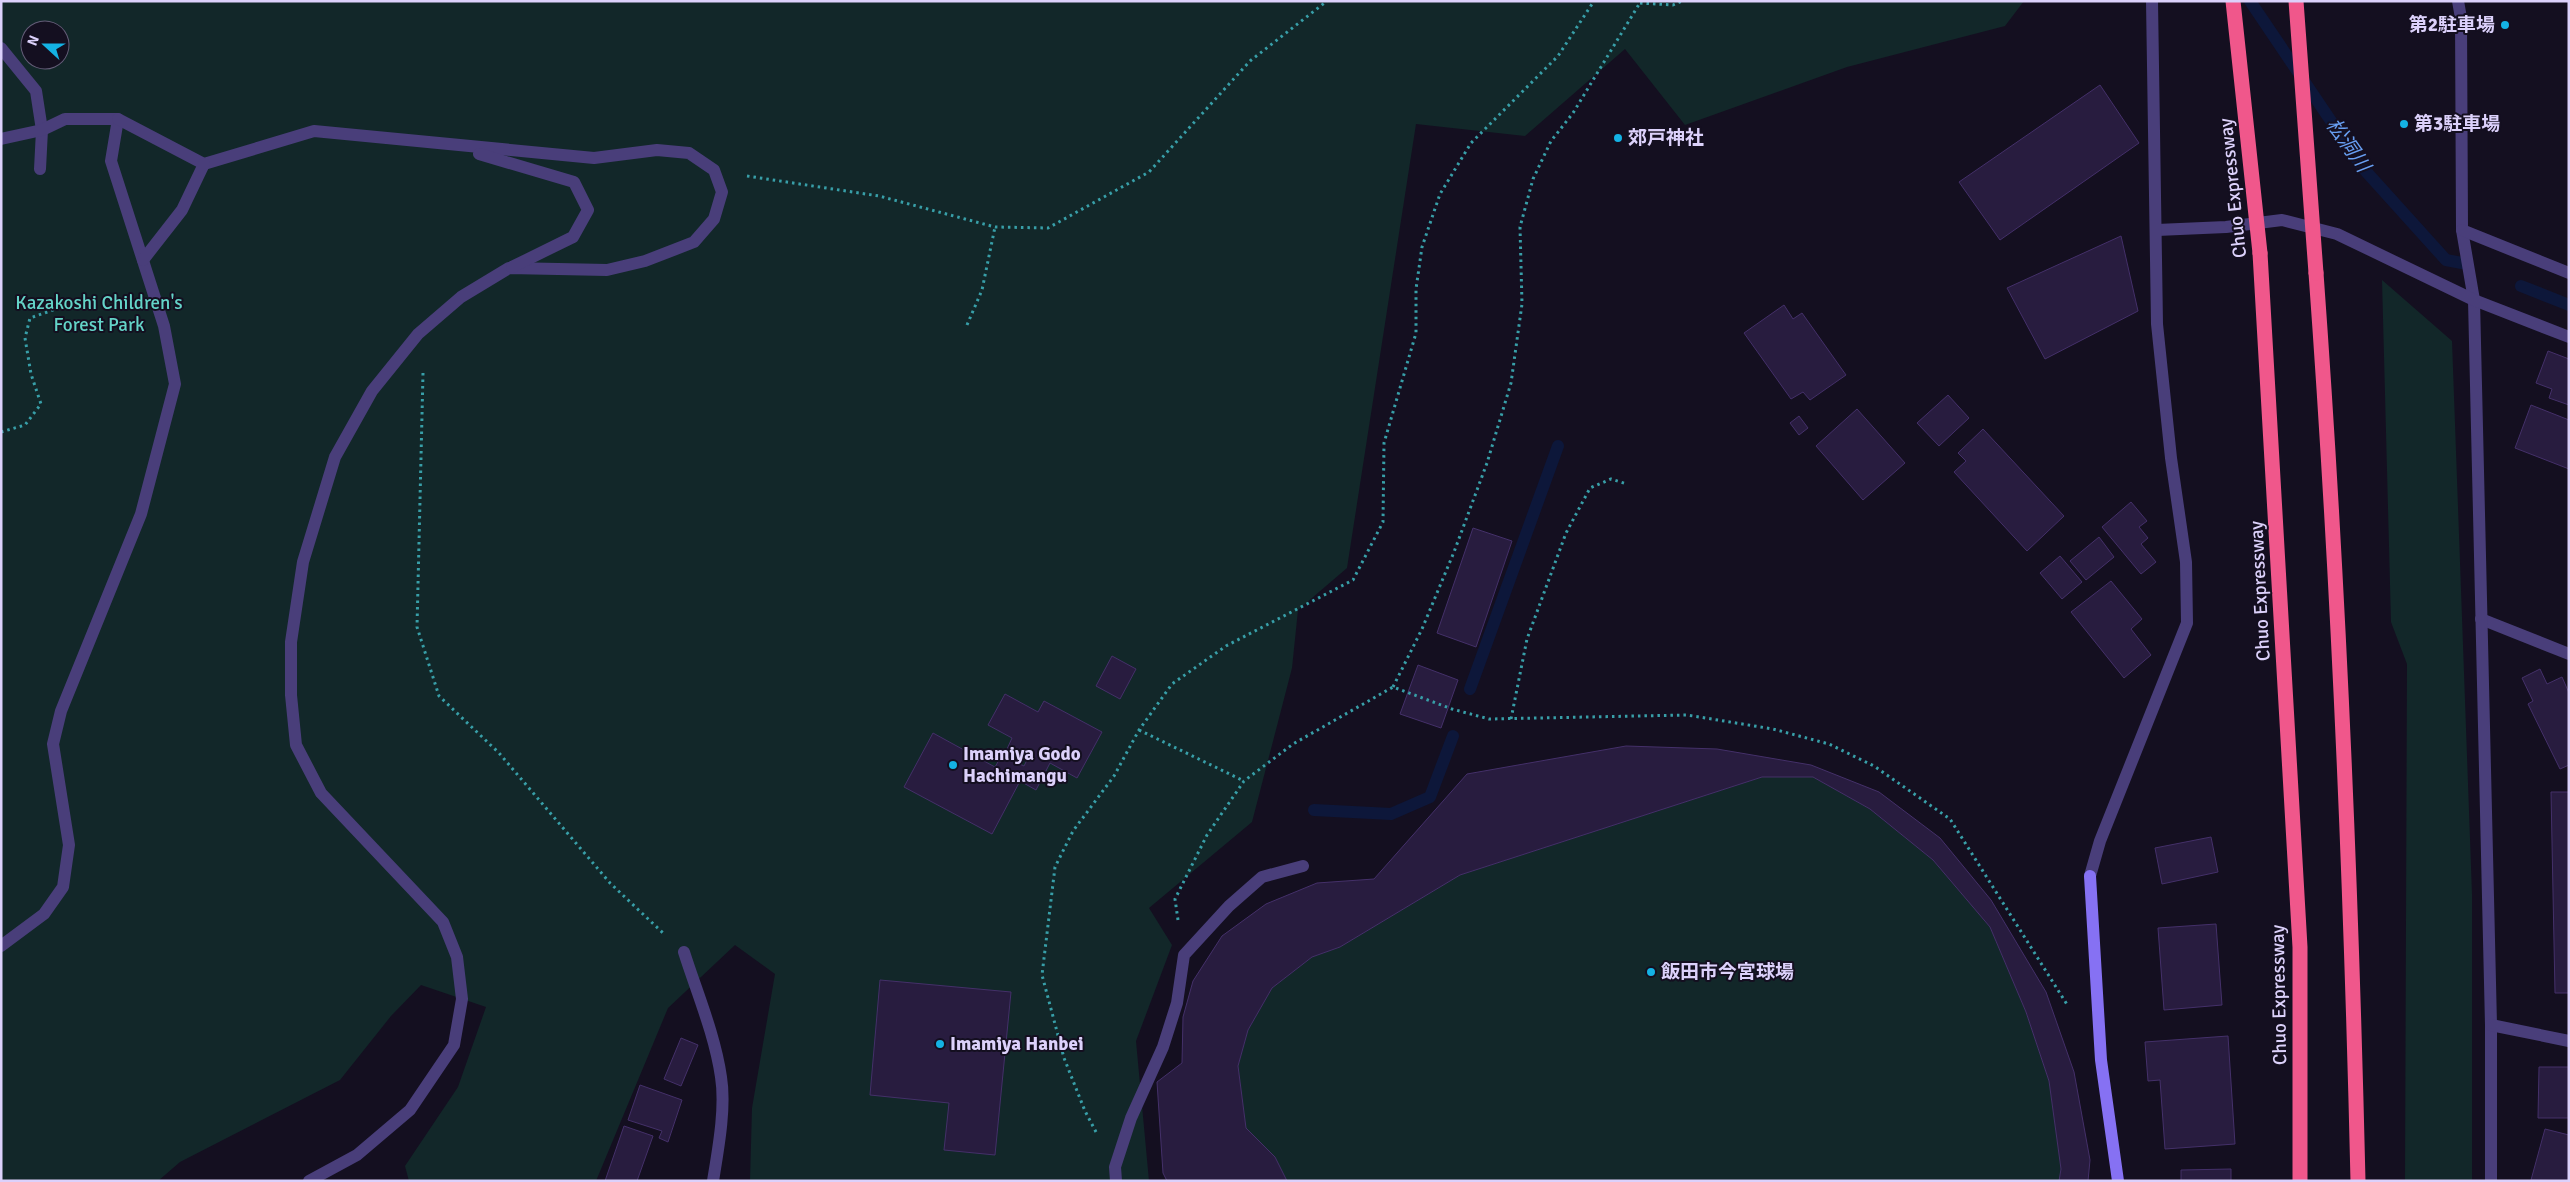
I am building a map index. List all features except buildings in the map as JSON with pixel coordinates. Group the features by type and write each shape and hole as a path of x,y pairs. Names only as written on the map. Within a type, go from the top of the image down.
{"highway":[{"name":"Chuo Expressway","path":"2233,1 2260,253 2300,947 2300,1181"},
{"path":"2296,1 2333,498 2354,981 2358,1181"}],"street":[{"path":"2118,1181 2102,1060 2090,876 2100,841 2187,623 2186,562 2171,458 2157,324 2152,1"},
{"path":"2458,1 2461,18 2462,230 2474,300 2491,1025 2491,1181"},
{"path":"1,48 36,91 42,130 40,169"},
{"path":"1,139 42,130 65,119 118,119 204,164 314,131 451,146 594,158 657,150 689,153 714,170 722,192 714,219 694,242 645,261 607,270 509,268"},
{"path":"1,946 44,914 63,887 69,845 53,744 61,711 141,514 175,384 164,326 110,161 118,119"},
{"path":"309,1181 357,1156 410,1110 454,1044 462,999 457,957 444,922 321,794 296,744 291,695 292,642 303,562 335,457 372,391 418,334 461,297 509,268 573,237 588,210 574,182 451,146"},
{"path":"142,260 182,210 204,164"},
{"path":"2157,230 2226,227 2282,220 2337,234 2474,300 2569,337"},
{"path":"2462,230 2569,273"},
{"path":"2481,619 2569,654"},
{"path":"1116,1181 1115,1167 1131,1118 1163,1047 1177,1004 1184,955 1222,913 1262,877 1303,866"},
{"path":"684,952 712,1037 722,1079 720,1135 713,1181"},
{"path":"2491,1025 2569,1041"}],"path":[{"path":"714,170 879,196 995,227 1048,228 1149,172 1250,61 1326,1"},
{"path":"1115,1167 1085,1112 1068,1067 1042,975 1055,867 1073,832 1114,776 1139,730 1172,684 1226,646 1353,580 1384,522 1384,443 1416,333 1416,289 1422,246 1440,194 1471,143 1558,56 1594,1"},
{"path":"1184,955 1175,899 1207,835 1244,781 1293,744 1393,687 1422,629 1454,552 1487,463 1511,383 1522,304 1520,227 1533,179 1551,141 1573,113 1641,2 1673,5 1682,1"},
{"path":"967,325 982,290 995,227"},
{"path":"1,432 25,425 40,404 31,374 25,338 30,318 79,301"},
{"path":"424,382 416,627 439,696 499,753 610,883 684,952"},
{"path":"1511,719 1527,639 1566,533 1590,488 1611,479 1627,484"},
{"path":"1393,687 1481,718 1688,715 1773,729 1829,744 1874,766 1950,819 2070,1010"},
{"path":"1139,730 1244,781"}],"green space":[{"name":"Kazakoshi Children's Forest Park","path":"1,1 2024,1 2005,26 1847,67 1685,125 1625,49 1525,136 1416,124 1347,568 1298,610 1292,668 1252,822 1149,908 1172,945 1136,1041 1149,1181 750,1181 752,1108 775,974 735,945 668,1008 596,1181 409,1181 405,1166 458,1087 486,1007 421,985 391,1016 340,1080 180,1162 158,1181 1,1181"},
{"path":"2382,280 2452,341 2472,894 2472,1181 2405,1181 2407,664 2391,622"},
{"name":"飯田市今宮球場","path":"1762,777 1813,777 1870,809 1933,860 1990,927 2026,1012 2049,1081 2061,1169 2059,1181 1287,1181 1275,1157 1246,1128 1238,1066 1248,1030 1272,988 1312,957 1340,947 1460,875"}],"waterway":[{"name":"松洞川","path":"2250,1 2362,167 2446,260 2467,264"},
{"name":"松洞川","path":"2521,286 2569,305"},
{"path":"1470,689 1558,446"},
{"path":"1314,810 1391,814 1430,797 1453,736"}],"place":[{"name":"第2駐車場","path":"2505,25"},
{"name":"第3駐車場","path":"2404,124"},
{"name":"郊戸神社","path":"1618,138"},
{"name":"Imamiya Godo Hachimangu","path":"953,765"},
{"name":"飯田市今宮球場","path":"1651,972"},
{"name":"Imamiya Hanbei","path":"940,1044"}]}
